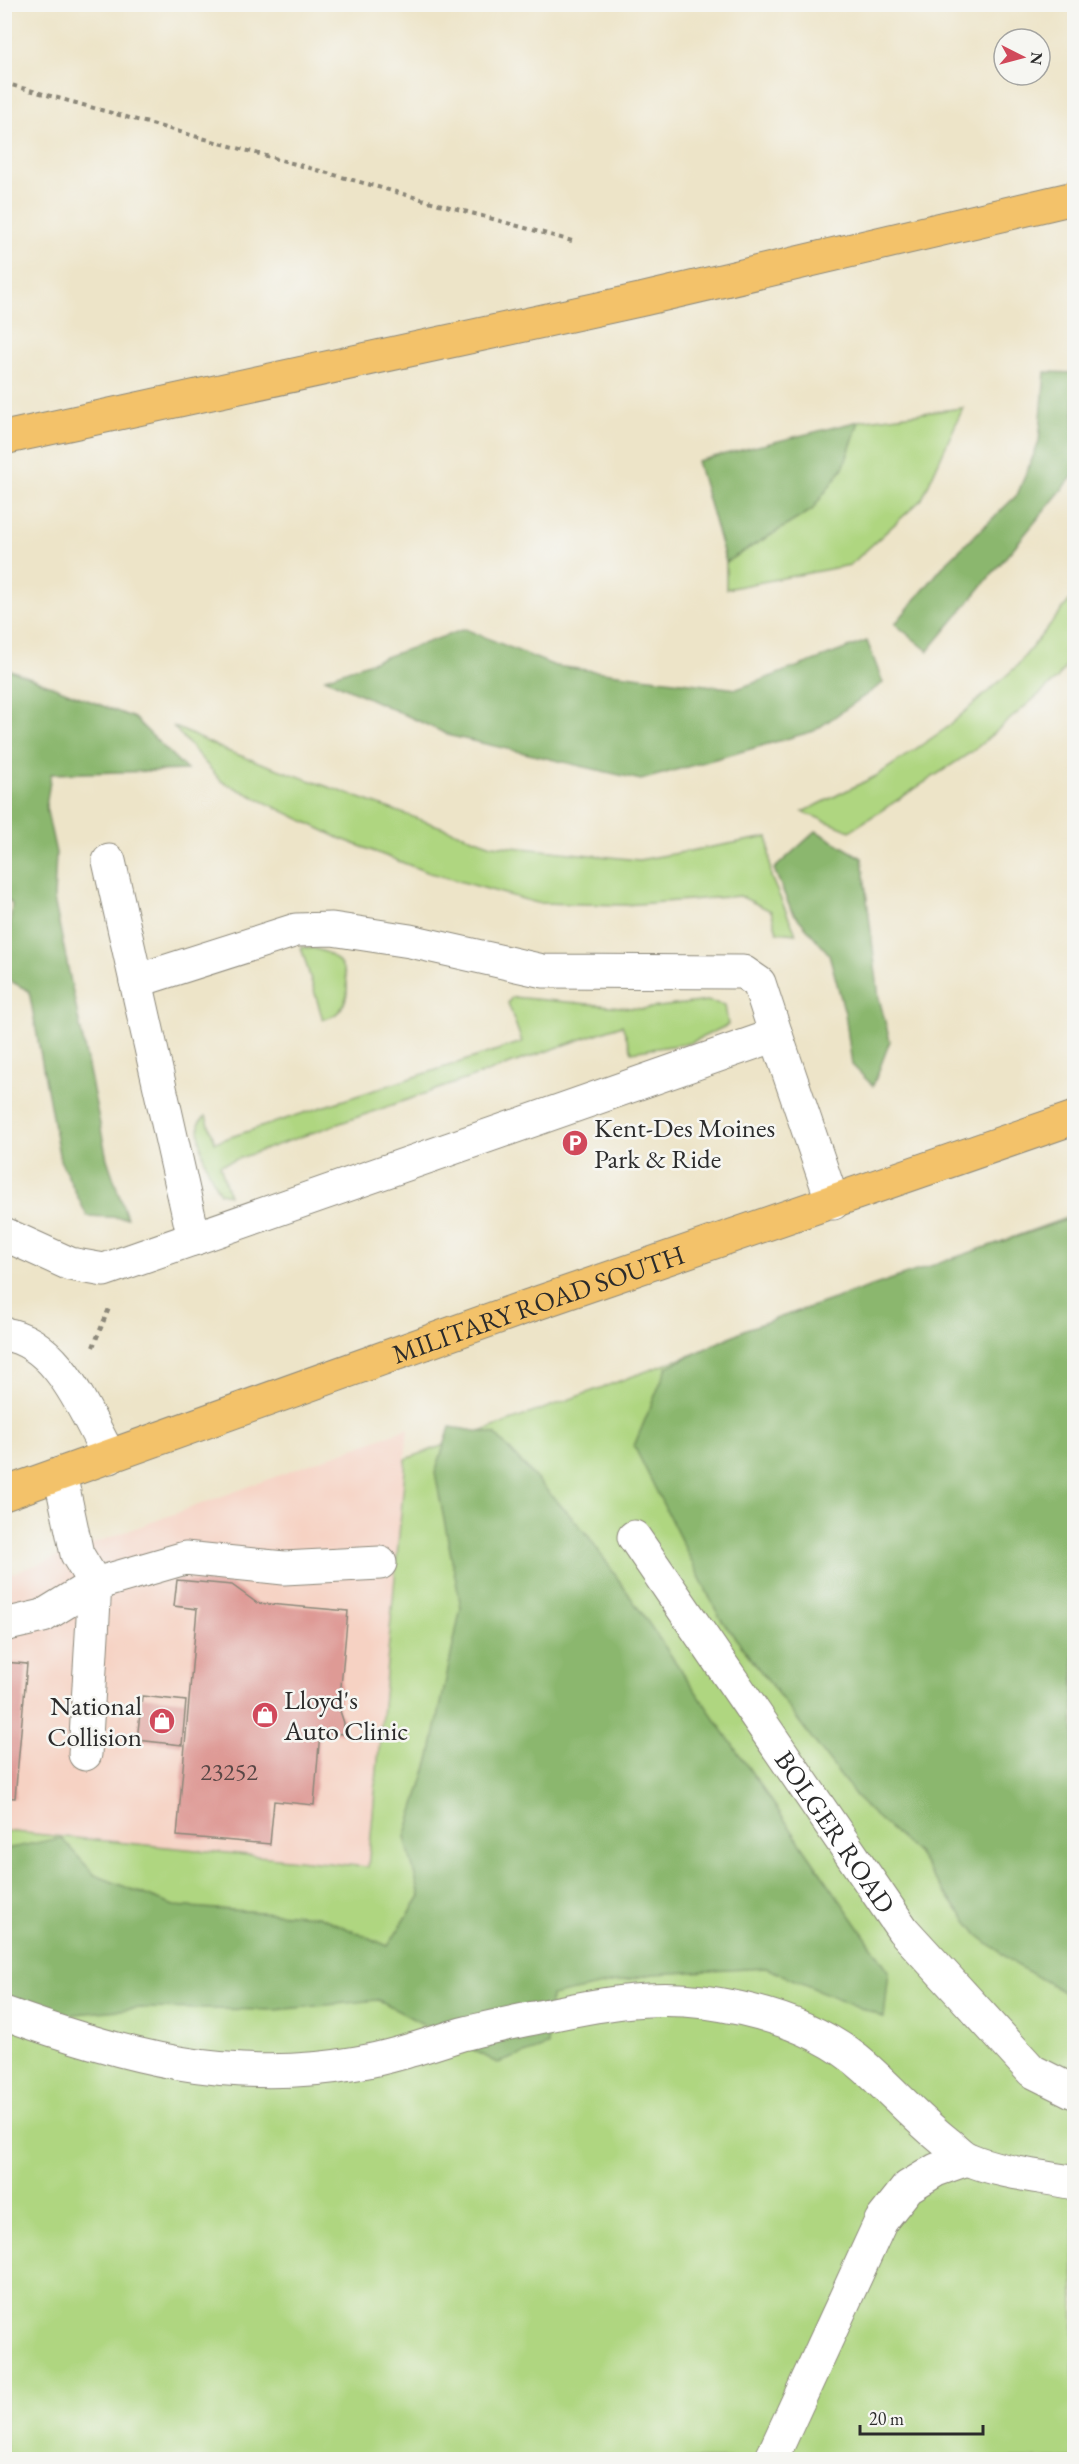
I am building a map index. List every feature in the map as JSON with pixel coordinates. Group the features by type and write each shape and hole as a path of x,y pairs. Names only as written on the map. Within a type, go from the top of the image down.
{"main road":[{"path":"4,438 644,299 1074,198"},
{"name":"MILITARY ROAD SOUTH","path":"4,1494 523,1308 1074,1118"}],"lane":[{"path":"109,861 194,1239"},
{"path":"136,981 296,930 332,929 410,941 543,972 743,972 759,983 833,1203"},
{"path":"4,1234 70,1264 105,1270 776,1035"},
{"path":"4,1334 19,1336 55,1362 110,1457"},
{"path":"60,1474 77,1554 95,1584 85,1754"},
{"name":"BOLGER ROAD","path":"634,1537 903,1930 1032,2071 1074,2092"},
{"path":"4,1625 43,1616 95,1584 185,1558 284,1568 380,1563"},
{"path":"4,2013 120,2050 195,2068 251,2072 355,2064 411,2051 463,2034 599,2004 654,1999 702,2002 757,2011 823,2036 864,2066 919,2120 967,2159 1002,2169 1074,2183"},
{"path":"771,2460 881,2221 908,2187 936,2170 967,2159"}],"path":[{"path":"4,83 572,241"},
{"path":"93,1347 111,1302"}],"shaded area":[{"path":"408,1428 368,1867 5,1831 5,1576"}],"green space":[{"path":"1045,372 1074,373 1074,475 928,651 895,624 945,564 1017,495 1039,442"},
{"path":"963,408 922,499 850,565 726,589 726,562 812,510 844,466 859,421"},
{"path":"859,421 844,466 812,510 726,562 697,461"},
{"path":"1074,595 1074,655 1057,679 973,751 850,831 803,812 876,776 945,729 1016,667"},
{"path":"465,629 555,666 737,689 867,641 883,683 814,731 641,780 451,736 325,678"},
{"path":"5,668 134,718 187,770 51,774 46,807 56,853 54,899 107,1159 127,1218 87,1216 60,1160 29,991 5,978 12,904 4,896"},
{"path":"173,726 227,751 492,845 639,860 768,837 771,877 796,934 777,932 771,911 740,896 625,905 537,903 427,872 339,838 221,781"},
{"path":"816,831 862,858 879,998 890,1041 873,1086 852,1065 845,1013 829,954 791,910 774,869"},
{"path":"301,947 321,950 332,956 343,968 346,976 345,1001 335,1015 323,1020"},
{"path":"512,997 643,1009 707,1001 725,1005 728,1025 690,1043 632,1052 622,1025 220,1165 229,1195 220,1193 207,1168 200,1141 199,1122 206,1116 215,1142 522,1042 508,1003"},
{"path":"1074,1215 1074,2459 5,2460 5,1831 368,1867 406,1459"},
{"path":"1074,1217 1074,1998 1015,1964 978,1935 917,1853 862,1804 720,1618 634,1446 667,1367 746,1329"},
{"path":"450,1427 495,1434 587,1534 889,1971 884,2018 766,1968 653,1974 551,1996 548,2046 498,2063 377,2000 276,2010 141,2008 54,2016 5,2000 5,1849 61,1838 95,1875 174,1906 318,1916 388,1946 420,1896 405,1837 430,1757 461,1607 435,1473"}],"building":[{"name":"Lloyd's Auto Clinic","path":"177,1580 232,1585 257,1603 348,1611 339,1708 344,1723 343,1734 320,1732 314,1805 274,1801 270,1844 177,1836 197,1609 174,1606"},
{"path":"4,1662 27,1664 15,1798 4,1797"},
{"name":"National Collision","path":"142,1696 186,1701 182,1745 137,1740"}],"place":[{"name":"Kent-Des Moines Park & Ride","path":"575,1143"},
{"name":"Lloyd's Auto Clinic","path":"265,1715"},
{"name":"National Collision","path":"162,1721"}]}
